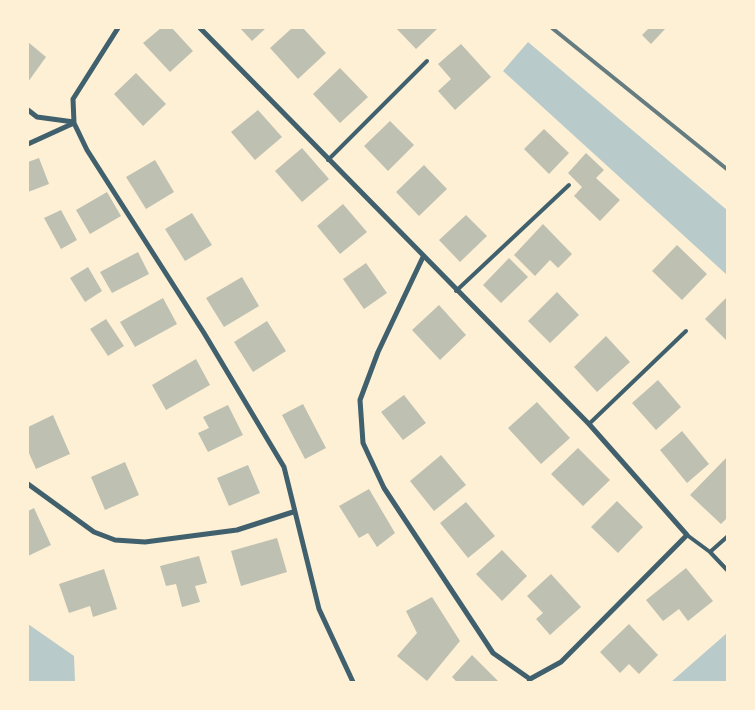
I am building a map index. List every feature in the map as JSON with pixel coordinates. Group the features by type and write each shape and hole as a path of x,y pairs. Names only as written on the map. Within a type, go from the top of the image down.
{"street":[{"path":"118,28 74,99 74,122 88,150 204,333 284,467 319,610 353,682"},
{"path":"200,28 423,256 456,291 589,424 687,535 561,662 529,681 493,653 384,488 363,443 360,400 378,352 423,256"},
{"path":"28,110 37,117 74,122"},
{"path":"28,144 74,122"},
{"path":"28,484 94,532 115,540 145,542 237,530 294,512"}],"lane":[{"path":"328,160 427,61"},
{"path":"456,291 569,185"},
{"path":"589,424 686,331"},
{"path":"687,535 710,552 728,571"},
{"path":"710,552 728,536"}],"shaded area":[{"path":"528,42 727,210 727,275 503,71"},
{"path":"28,624 74,656 75,682 28,682"},
{"path":"727,633 727,682 671,682"}],"building":[{"path":"161,28 172,28 193,51 170,72 143,43"},
{"path":"240,28 266,28 252,41"},
{"path":"292,28 303,28 326,53 298,79 270,48"},
{"path":"396,28 435,28 437,29 416,49"},
{"path":"649,28 666,28 651,44 642,35"},
{"path":"28,42 46,57 28,82"},
{"path":"461,44 491,77 455,110 438,91 451,79 438,64"},
{"path":"340,68 368,97 340,123 313,94"},
{"path":"136,73 166,104 143,126 114,94"},
{"path":"258,110 282,137 255,160 231,132"},
{"path":"390,121 414,145 388,171 364,146"},
{"path":"544,129 569,153 549,174 524,149"},
{"path":"302,148 329,179 302,202 275,171"},
{"path":"586,153 604,170 596,178 620,200 600,221 574,196 582,187 568,173"},
{"path":"39,158 49,184 28,192 28,162"},
{"path":"155,160 174,192 146,209 126,177"},
{"path":"424,165 447,189 419,216 396,192"},
{"path":"107,192 121,216 90,234 76,210"},
{"path":"343,204 367,232 340,254 317,226"},
{"path":"61,210 77,240 61,249 44,218"},
{"path":"192,213 212,245 185,261 165,229"},
{"path":"466,215 487,236 460,262 439,240"},
{"path":"543,224 572,254 558,268 550,260 535,276 514,255"},
{"path":"677,245 707,274 682,300 652,271"},
{"path":"138,252 149,274 112,293 100,272"},
{"path":"509,258 528,277 501,303 483,285"},
{"path":"366,263 387,293 364,309 343,279"},
{"path":"88,267 102,291 85,302 70,278"},
{"path":"242,277 259,306 224,327 206,298"},
{"path":"557,292 579,315 550,343 528,321"},
{"path":"728,296 728,342 705,319"},
{"path":"163,298 177,324 135,347 120,322"},
{"path":"439,305 466,335 440,360 412,330"},
{"path":"106,319 124,346 108,356 90,329"},
{"path":"267,321 286,351 253,372 234,342"},
{"path":"606,336 630,362 597,392 574,367"},
{"path":"196,359 210,385 166,410 152,385"},
{"path":"658,380 681,407 656,430 632,403"},
{"path":"404,395 426,423 403,440 381,412"},
{"path":"537,402 570,438 541,464 508,428"},
{"path":"303,404 326,448 305,459 282,415"},
{"path":"228,405 243,435 208,452 198,433 209,428 203,417"},
{"path":"53,415 70,454 36,469 28,451 28,427"},
{"path":"682,431 709,464 687,483 660,450"},
{"path":"578,448 610,480 583,506 551,474"},
{"path":"441,455 466,485 434,511 410,481"},
{"path":"728,456 728,517 721,524 690,495"},
{"path":"125,462 139,495 105,510 91,477"},
{"path":"248,465 260,493 229,506 217,478"},
{"path":"369,489 395,533 377,547 368,533 359,538 339,506"},
{"path":"617,501 643,527 618,553 591,527"},
{"path":"466,502 495,536 468,558 440,523"},
{"path":"34,508 51,545 28,556 28,511"},
{"path":"277,538 287,572 241,586 231,551"},
{"path":"502,550 527,576 502,601 476,574"},
{"path":"199,556 207,583 195,586 200,602 182,607 176,584 166,586 160,566"},
{"path":"686,568 713,601 688,621 679,609 663,621 646,600"},
{"path":"104,569 117,609 93,617 90,606 69,613 59,584"},
{"path":"551,574 581,607 550,635 536,619 543,613 527,596"},
{"path":"432,597 460,641 427,681 397,656 417,633 406,611"},
{"path":"629,624 658,655 639,674 629,664 620,673 600,652"},
{"path":"472,655 499,682 457,682 452,677"}],"railway":[{"path":"552,28 728,170"}]}
